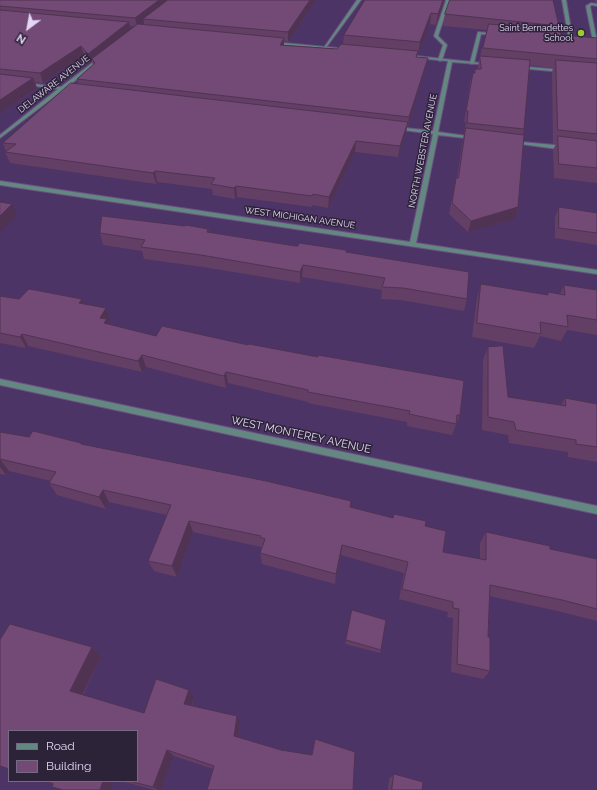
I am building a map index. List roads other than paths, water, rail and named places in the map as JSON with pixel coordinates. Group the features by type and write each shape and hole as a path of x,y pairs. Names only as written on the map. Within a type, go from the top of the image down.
{"street":[{"path":"324,48 359,0"},
{"path":"440,60 444,45 436,36 448,0"},
{"path":"564,0 571,41 564,40"},
{"path":"597,5 591,4 588,6 596,36 597,51"},
{"path":"472,63 479,32 499,34"},
{"path":"270,42 355,51"},
{"name":"DELAWARE AVENUE","path":"0,137 106,54"},
{"path":"410,57 495,65"},
{"name":"NORTH WEBSTER AVENUE","path":"413,244 450,61"},
{"path":"511,66 566,72"},
{"path":"23,84 78,90"},
{"path":"387,127 481,138"},
{"path":"504,141 574,149"},
{"name":"WEST MICHIGAN AVENUE","path":"0,183 597,272"},
{"name":"WEST MONTEREY AVENUE","path":"0,382 597,510"}],"place":[{"name":"Saint Bernadettes School","path":"581,33"}]}
